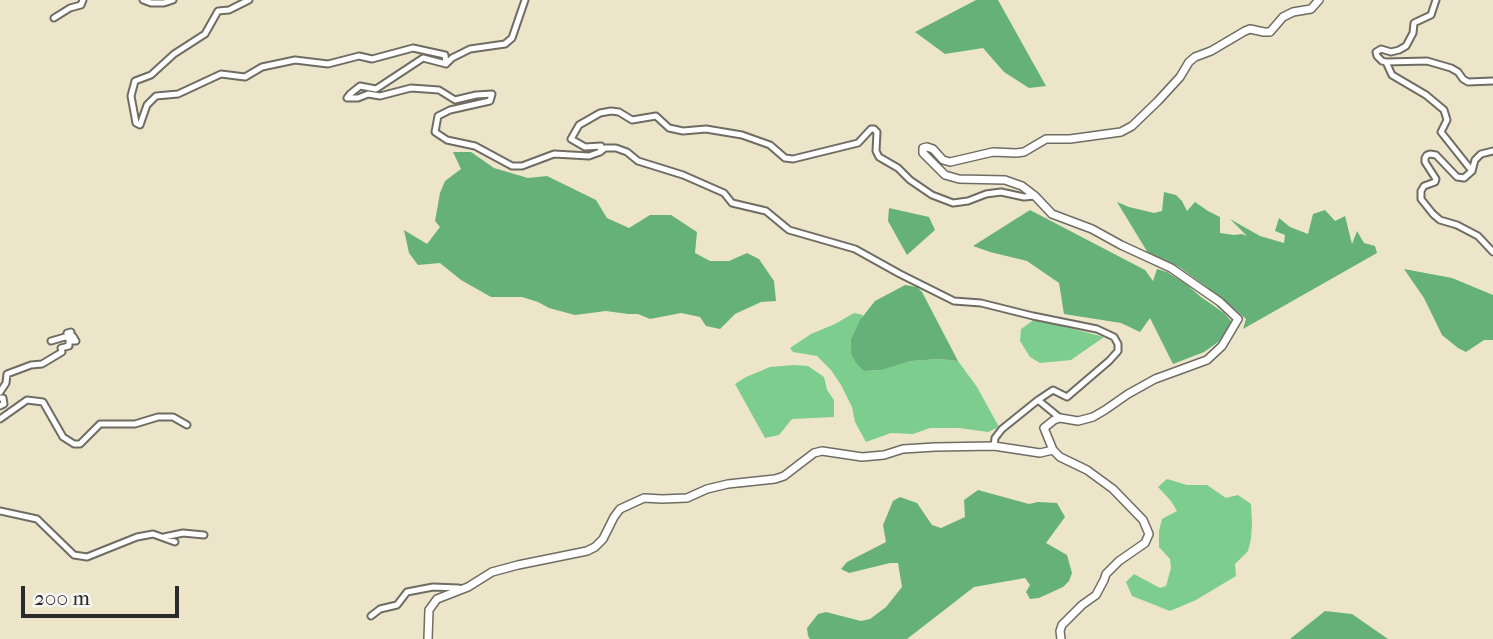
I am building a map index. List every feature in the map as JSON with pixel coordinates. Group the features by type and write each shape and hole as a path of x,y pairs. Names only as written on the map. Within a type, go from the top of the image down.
{"main road":[{"path":"1061,639 1062,625 1082,604 1096,595 1106,574 1145,543 1149,534 1143,520 1113,489 1052,450 1044,428 1060,418 1078,421 1093,417 1155,379 1207,360 1222,346 1238,319 1220,302 1171,268 1092,229 1052,214 1022,186 1005,180 945,175 923,153 923,148 933,149 950,162 993,152 1024,152 1046,139 1070,139 1121,132 1132,126 1158,101 1195,57 1250,29 1270,32 1283,18 1293,12 1311,9 1320,0"},
{"path":"428,639 429,610 437,599 468,587 492,572 587,551 603,539 620,509 644,498 687,498 728,484 775,479 784,476 814,453 822,451 862,457 884,455 903,449 994,446 1040,453 1052,450"}],"street":[{"path":"54,18 80,5 83,0"},
{"path":"143,0 164,3 173,0"},
{"path":"249,0 229,10 218,11 205,34 174,54 151,75 135,81 131,96 136,123 140,125 147,105 156,96 178,94 221,74 245,77 262,67 295,60 328,64 359,56 372,59 413,48 445,55 446,64"},
{"path":"446,64 471,49 505,44 512,38 525,0"},
{"path":"1436,0 1431,15 1414,23 1411,39 1406,46 1391,52 1377,50 1377,56 1386,62 1427,61 1451,68 1468,82 1493,82"},
{"path":"446,64 422,58 376,89 360,86 347,98 368,94 380,96 411,88 439,90 455,100 492,94 490,101 450,110 438,116 435,132 447,139 475,146 512,166 522,166 554,154 589,156 606,148 616,148 627,152 638,161 683,175 724,193 732,203 766,211 789,230 855,249 954,301 981,303 1097,329 1114,337 1118,351 1109,361 1067,397 1053,390 1038,400 1002,429 995,438 994,446"},
{"path":"1386,62 1392,75 1426,95 1444,110 1447,120 1441,132 1472,171"},
{"path":"600,152 601,146 585,147 571,139 579,125 600,113 611,111 619,112 632,120 656,116 669,128 682,131 706,129 742,135 770,145 785,158 793,159 858,143 874,129 877,132 876,151 879,157 898,168 932,195 953,203 1001,192 1024,197 1035,196"},
{"path":"1493,151 1480,154 1472,171 1464,178 1457,177 1436,155 1430,153 1425,158 1436,179 1435,182 1423,186 1420,195 1440,220 1478,236 1493,252"},
{"path":"0,391 6,383 7,374 42,364 62,352 61,348 69,346 69,341 76,341 73,335 51,341"},
{"path":"0,398 3,398 5,404 0,406"},
{"path":"0,419 27,400 43,402 63,437 74,444 80,444 100,424 135,424 158,417 173,417 187,425"},
{"path":"1038,400 1060,418"},
{"path":"0,412 8,414"},
{"path":"0,511 37,519 74,555 87,557 136,537 153,534 175,542"},
{"path":"164,537 183,533 204,535"},
{"path":"371,616 380,609 397,605 407,592 412,590 433,587 463,588"}],"green space":[{"path":"976,0 998,0 1046,86 1029,88 1004,72 983,48 945,54 915,32"},
{"path":"453,152 471,152 494,168 528,178 547,176 596,200 607,218 629,228 650,215 671,215 697,232 695,253 710,261 729,261 747,253 759,259 774,281 776,301 761,302 735,314 720,329 706,326 700,317 681,313 650,319 638,314 606,311 575,315 522,297 491,297 461,280 440,263 418,265 409,253 404,230 427,244 440,227 435,221 440,193 445,181 461,169"},
{"path":"1164,192 1176,195 1187,211 1195,202 1220,217 1220,233 1247,236 1230,219 1260,236 1284,243 1285,235 1275,231 1279,218 1290,227 1308,234 1313,214 1325,210 1335,221 1345,216 1352,244 1357,231 1364,243 1375,246 1377,253 1243,329 1246,319 1228,303 1179,267 1148,253 1117,202 1154,213 1162,211"},
{"path":"889,208 929,217 935,230 907,255 888,221"},
{"path":"1030,210 1145,270 1153,281 1157,269 1167,272 1224,313 1231,321 1231,333 1204,352 1173,364 1150,318 1140,332 1121,323 1064,314 1059,283 1027,261 973,246"},
{"path":"1404,269 1452,278 1493,295 1493,340 1484,340 1466,352 1458,348 1442,335 1424,298"},
{"path":"905,285 917,287 922,292 958,361 911,361 882,370 864,371 851,353 851,339 860,320 875,301"},
{"path":"854,313 863,315 851,339 864,371 882,370 911,361 958,361 977,387 999,427 988,432 930,428 913,434 891,433 866,442 855,422 852,407 831,370 817,356 793,352 790,348 811,334"},
{"path":"1035,319 1104,337 1071,360 1040,363 1030,357 1020,341 1021,329"},
{"path":"808,366 824,377 827,390 834,400 834,417 792,419 779,435 765,438 735,384 770,367"},
{"path":"1167,479 1187,485 1207,485 1226,498 1238,495 1251,504 1252,523 1248,551 1235,564 1236,576 1196,600 1170,611 1132,596 1126,582 1134,574 1160,588 1166,586 1171,568 1170,559 1159,547 1159,531 1162,519 1177,511 1158,487"},
{"path":"978,490 1029,504 1057,503 1065,517 1046,543 1067,555 1072,573 1063,587 1039,598 1030,599 1026,592 1030,585 1025,578 974,587 907,639 810,639 807,628 818,614 826,612 861,621 870,619 886,607 902,587 898,563 849,573 841,569 847,562 886,542 883,525 893,501 900,497 917,503 932,525 941,528 965,517 964,500"},
{"path":"1325,611 1352,614 1388,639 1290,639"}]}
